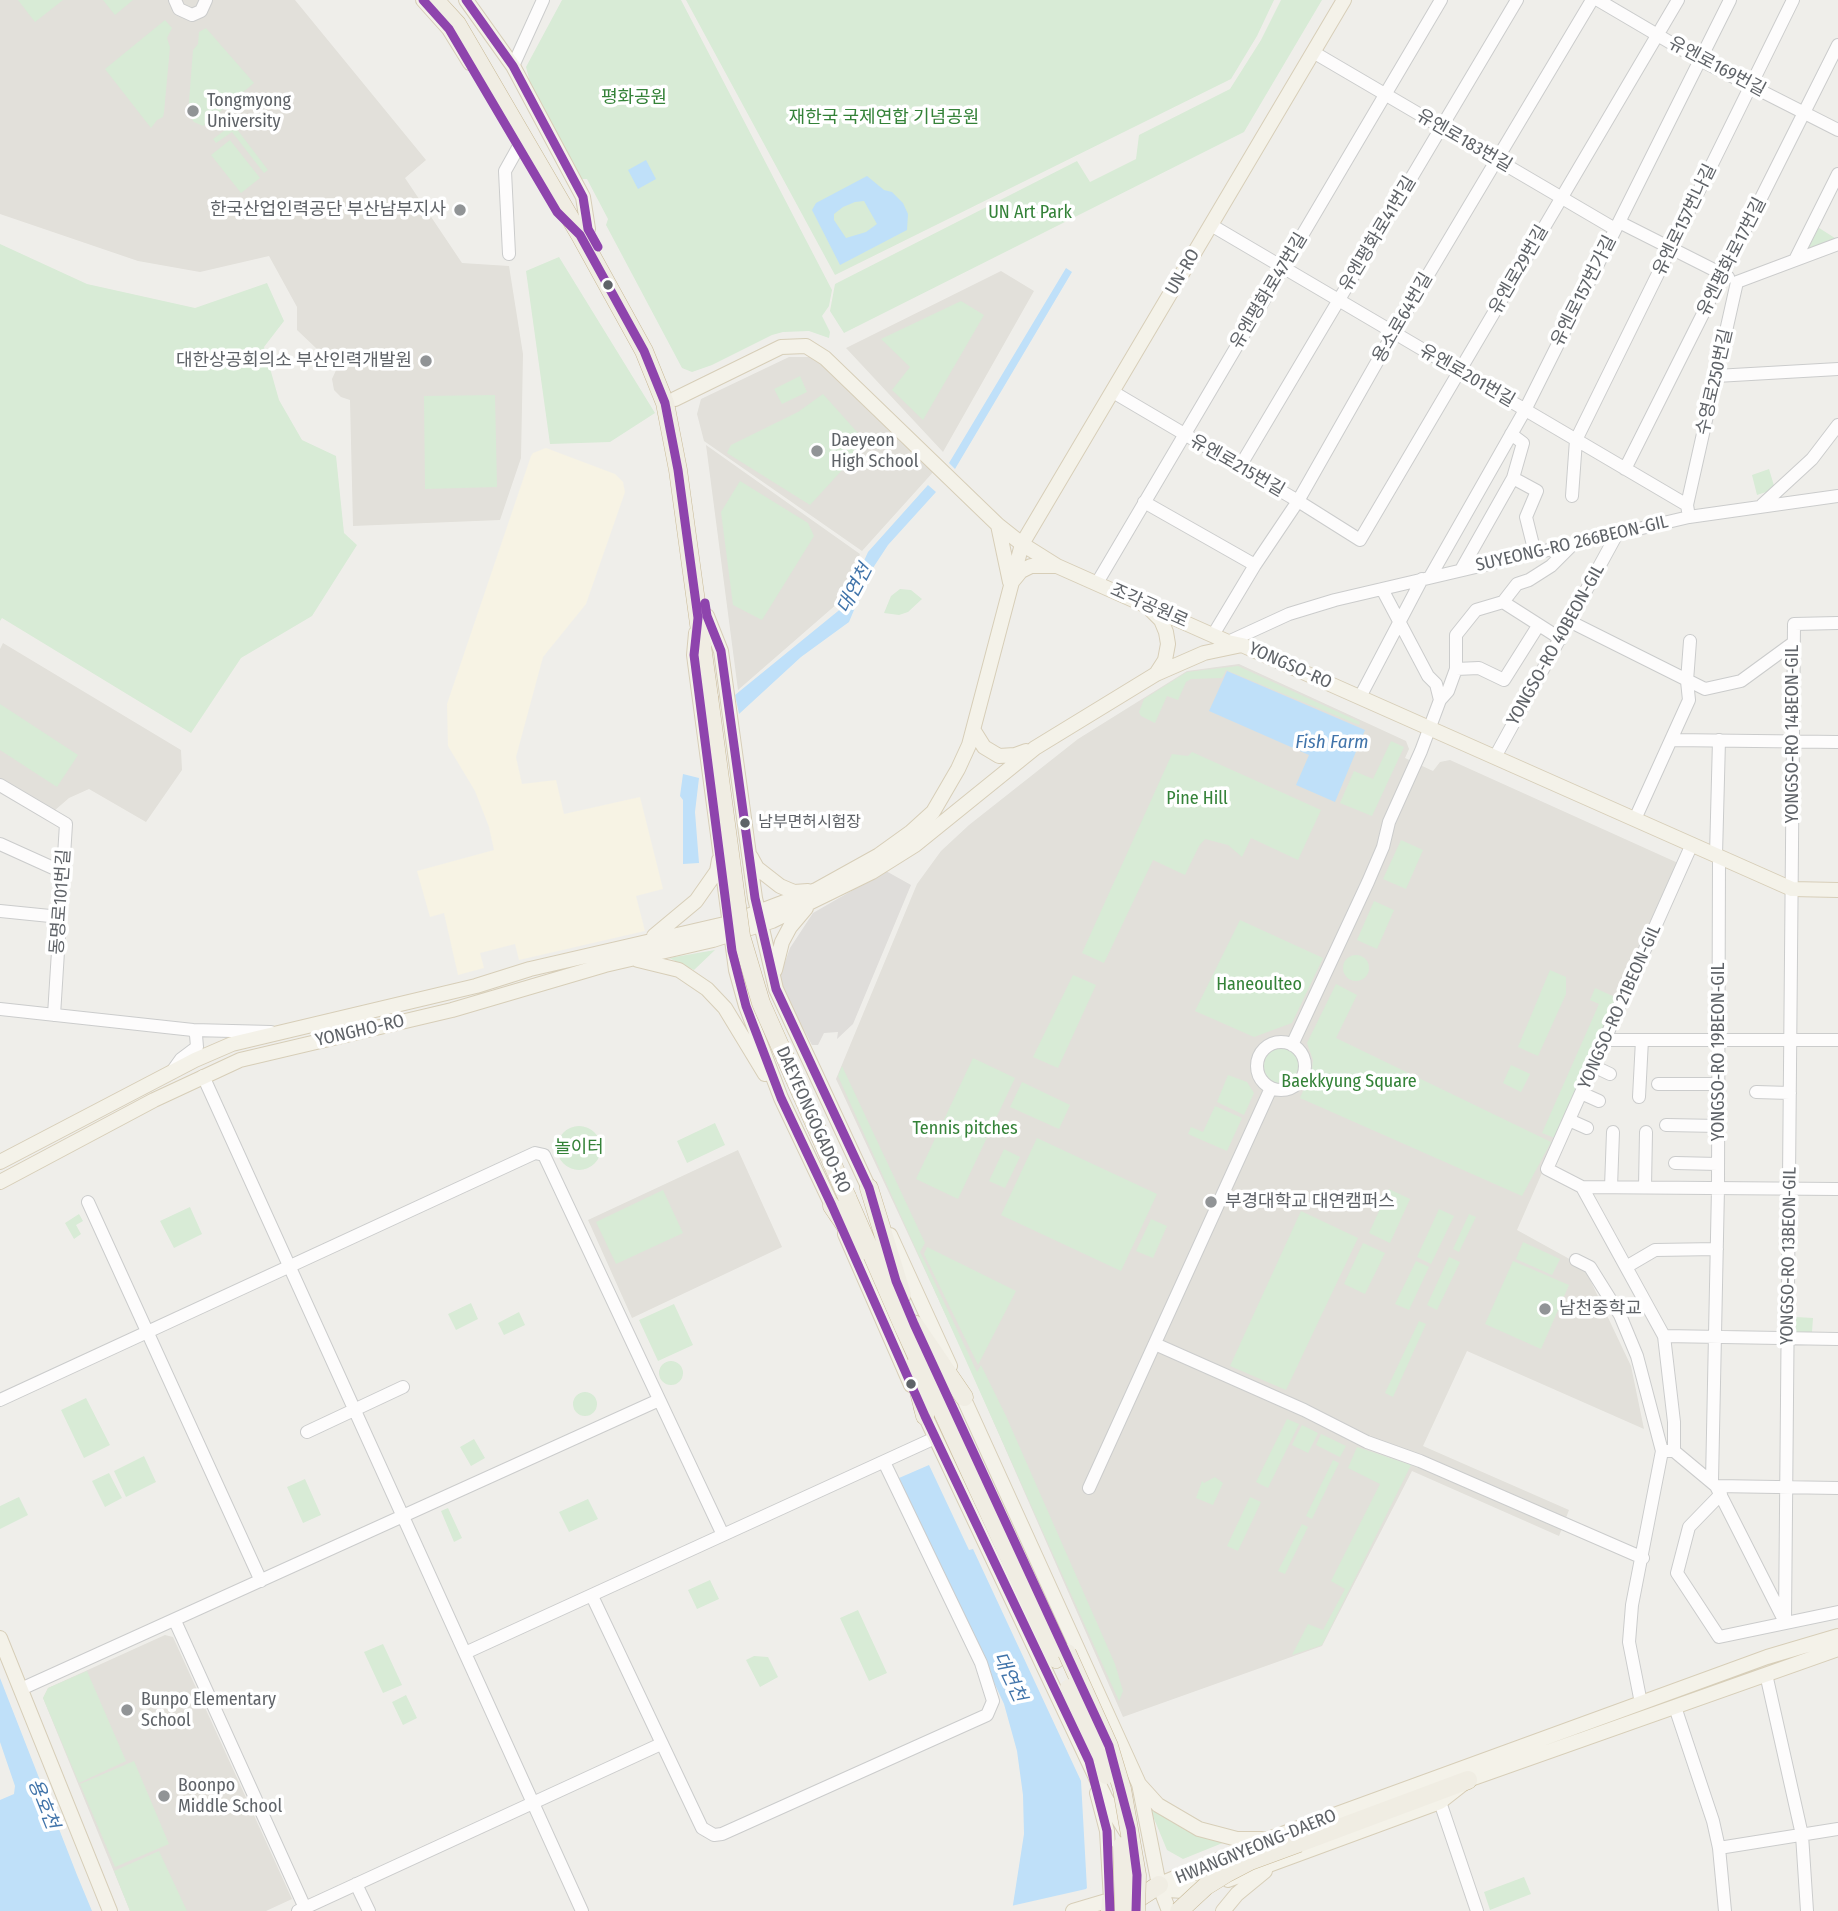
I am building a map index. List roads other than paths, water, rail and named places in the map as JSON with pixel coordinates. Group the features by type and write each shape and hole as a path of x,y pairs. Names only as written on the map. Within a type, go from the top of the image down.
{"highway":[{"path":"435,0 457,24 656,350 675,399 683,442 702,617"},
{"path":"447,0 463,18 584,232 644,351 664,403 702,617"},
{"name":"DAEYEONGOGADO-RO","path":"702,617 750,934 769,999 890,1282"},
{"path":"852,1196 1062,1656 1109,1746 1122,1789 1137,1875 1136,1911"},
{"path":"909,1325 964,1397"},
{"path":"909,1325 925,1416"},
{"path":"1062,1656 1114,1801 1122,1848 1118,1908 1159,1885"},
{"path":"1179,1911 1206,1886 1250,1861 1468,1780"}],"main road":[{"path":"423,0 449,29 557,212 584,232"},
{"path":"466,0 513,65 583,197 584,232"},
{"name":"UN-RO","path":"1010,584 1021,544 1344,0"},
{"name":"조각공원로","path":"675,399 781,346 806,346 825,358 939,470 1021,544 1057,566 1235,643"},
{"path":"998,525 1010,584 974,731 984,747 999,756 1015,755 1035,748"},
{"path":"1010,584 1021,571 1031,566 1057,566"},
{"path":"1148,606 1161,620 1168,644 1165,660 1156,674"},
{"path":"702,617 721,651 759,918 776,989 852,1196 925,1416 1106,1799 1159,1885"},
{"path":"702,617 694,655 720,856 734,927 736,970 746,1006 781,1098"},
{"name":"YONGSO-RO","path":"734,927 872,872 915,845 1035,748 1156,674 1235,643 1792,889 1838,890"},
{"name":"YONGSO-RO","path":"814,897 879,855 933,812 958,769 974,731"},
{"path":"749,853 757,868 780,886 814,897 795,920 782,942 775,969 776,989"},
{"path":"635,943 659,934 684,914 709,884 717,871 720,856"},
{"path":"684,914 711,928"},
{"name":"YONGHO-RO","path":"0,1163 232,1044 476,986 530,969 635,943 711,928 734,927"},
{"name":"YONGHO-RO","path":"0,1182 202,1076 240,1060 452,1010 634,959 734,927"},
{"path":"634,959 656,962 679,970 707,989 724,1008 781,1098 852,1196 964,1397 1139,1784 1159,1885 1169,1911"},
{"path":"452,1010 486,993 485,988 476,986"},
{"path":"394,1023 387,1021 386,1015 414,1001"},
{"path":"1838,1627 1784,1644 1768,1667 1790,1672 1838,1657"},
{"name":"HWANGNYEONG-DAERO","path":"1159,1885 1182,1891 1239,1876 1278,1862 1440,1802 1468,1780 1675,1707 1838,1636"},
{"path":"0,1638 110,1911"},
{"name":"HWANGNYEONG-DAERO","path":"1159,1885 1271,1838 1641,1703 1838,1649"},
{"path":"1073,1911 1090,1906 1118,1908 1107,1831 1089,1761"},
{"path":"1139,1784 1158,1805 1199,1829 1237,1839 1271,1838"},
{"path":"1230,1856 1222,1869 1223,1874 1239,1876"},
{"path":"1223,1910 1237,1894 1278,1862"}],"street":[{"path":"175,0 179,9 192,15 201,11 206,0"},
{"path":"513,65 543,0"},
{"name":"유엔평화로47번길","path":"1097,583 1441,0"},
{"name":"유엔평화로41번길","path":"1239,468 1517,0"},
{"name":"용소로64번길","path":"1213,635 1298,501 1394,332 1591,0"},
{"name":"유엔로169번길","path":"1598,0 1700,60 1838,130"},
{"name":"유엔로29번길","path":"1360,540 1678,0"},
{"name":"유엔로157번가길","path":"1360,697 1399,622 1525,410 1730,0"},
{"name":"유엔로157번나길","path":"1576,440 1793,0"},
{"name":"유엔평화로17번길","path":"1626,469 1838,45"},
{"name":"유엔로183번길","path":"1313,52 1561,198 1617,226 1671,248 1737,282"},
{"path":"509,254 505,171 519,146"},
{"path":"1795,260 1838,174"},
{"name":"유엔로201번길","path":"1211,225 1626,469 1688,511"},
{"path":"1737,282 1838,244"},
{"name":"수영로250번길","path":"1688,511 1737,282"},
{"path":"1716,376 1838,369"},
{"name":"유엔로215번길","path":"1112,392 1360,540"},
{"path":"1762,506 1812,459 1838,425"},
{"path":"1461,570 1513,478 1523,443 1511,434"},
{"path":"1572,496 1576,440"},
{"path":"1513,478 1537,491 1527,517 1535,553"},
{"name":"SUYEONG-RO 266BEON-GIL","path":"1235,643 1289,614 1426,578 1617,534 1688,511 1762,506 1838,496"},
{"path":"1144,502 1255,565"},
{"name":"YONGSO-RO 40BEON-GIL","path":"1495,757 1617,534"},
{"path":"1292,1045 1383,846 1389,822 1421,751 1440,700 1448,691 1455,669 1456,635 1476,610 1503,602 1517,584 1529,580 1550,566 1572,544"},
{"path":"1382,589 1428,676 1436,684 1440,700"},
{"path":"1503,602 1561,639"},
{"path":"1571,622 1705,690 1741,681 1794,643"},
{"name":"YONGSO-RO 14BEON-GIL","path":"1792,889 1794,624 1838,623"},
{"path":"1455,669 1479,668 1504,680 1538,626"},
{"path":"1635,819 1689,700 1687,681 1690,641"},
{"path":"1672,740 1838,742"},
{"name":"YONGSO-RO 19BEON-GIL","path":"1716,1487 1720,1040 1719,740"},
{"name":"동명로101번길","path":"0,785 66,824 54,1015"},
{"path":"0,844 62,872"},
{"name":"YONGSO-RO 21BEON-GIL","path":"1582,1187 1547,1169 1692,844"},
{"name":"YONGSO-RO 13BEON-GIL","path":"1785,1622 1792,889"},
{"path":"0,911 60,916"},
{"path":"0,1009 195,1033 226,1030 279,1033"},
{"path":"217,1050 212,1041 216,1034 226,1030"},
{"path":"195,1033 209,1047 240,1060"},
{"path":"171,1073 181,1059 197,1047 195,1033"},
{"path":"1605,1040 1838,1040"},
{"path":"1639,1097 1642,1040"},
{"path":"1273,1044 1292,1045 1300,1052 1304,1062 1301,1077 1292,1087 1271,1087 1259,1074 1260,1056 1265,1048 1273,1044"},
{"path":"1593,1066 1610,1074"},
{"path":"202,1076 582,1911"},
{"path":"1658,1084 1719,1084"},
{"path":"1089,1488 1271,1087"},
{"path":"1756,1092 1790,1093"},
{"path":"1581,1093 1599,1101"},
{"path":"1569,1119 1587,1128"},
{"path":"1666,1125 1719,1126"},
{"path":"1611,1187 1613,1132"},
{"path":"1645,1187 1646,1132"},
{"path":"0,1400 535,1153 544,1155 723,1535"},
{"path":"1675,1163 1718,1164"},
{"path":"1641,1703 1629,1642 1632,1605 1674,1422 1664,1336 1582,1187 1838,1189"},
{"path":"88,1202 261,1581"},
{"path":"1626,1267 1655,1250 1717,1249"},
{"path":"1576,1260 1590,1267 1620,1315 1637,1356 1668,1451 1716,1487 1785,1622"},
{"path":"1664,1336 1838,1339"},
{"path":"1155,1344 1304,1410 1367,1442 1420,1461 1643,1558"},
{"path":"307,1432 403,1387"},
{"path":"21,1689 659,1399"},
{"path":"465,1653 935,1438"},
{"path":"592,1596 702,1828 714,1835 722,1835 987,1714 993,1701 987,1677 884,1462"},
{"path":"1716,1487 1838,1488"},
{"path":"1716,1487 1689,1527 1677,1573 1719,1637 1838,1612"},
{"path":"175,1621 301,1909 661,1744"},
{"path":"1768,1667 1802,1835 1807,1911"},
{"path":"1675,1707 1719,1848 1725,1911"},
{"path":"1440,1802 1477,1911"},
{"path":"1719,1848 1838,1829"},
{"path":"356,1884 369,1911"}],"water":[{"path":"646,160 656,179 638,189 628,170"},
{"path":"867,176 884,190 892,192 903,203 908,214 907,230 840,265 812,210 816,203","holes":["864,201 877,224 866,232 846,238 834,220 834,214 843,207"]},
{"path":"1066,268 1072,272 955,469 949,463"},
{"name":"대연천","path":"928,485 936,492 888,545 869,574 849,622 801,657 739,714 735,695 843,607 868,552"},
{"name":"Fish Farm","path":"1227,671 1365,730 1335,802 1296,785 1309,755 1209,711"},
{"path":"683,774 699,778 695,812 699,863 683,864 683,800 680,796"},
{"name":"대연천","path":"929,1465 969,1550 973,1549 1081,1781 1088,1907 1012,1911 1024,1834 1023,1795 1017,1751 1004,1704 899,1478"},
{"name":"용호천","path":"0,1678 92,1911 0,1911 0,1800 14,1794 15,1786 0,1742"}],"place":[{"name":"Tongmyong University","path":"193,111"},
{"name":"한국산업인력공단 부산남부지사","path":"460,210"},
{"name":"대한상공회의소 부산인력개발원","path":"426,361"},
{"name":"Daeyeon High School","path":"817,451"},
{"name":"남부면허시험장","path":"745,823"},
{"name":"부경대학교 대연캠퍼스","path":"1211,1202"},
{"name":"남천중학교","path":"1545,1309"},
{"name":"Bunpo Elementary School","path":"127,1710"},
{"name":"Boonpo Middle School","path":"164,1796"}],"park label":[{"name":"평화공원","path":"634,98"},
{"name":"재한국 국제연합 기념공원","path":"884,118"},
{"name":"UN Art Park","path":"1030,213"},
{"name":"Pine Hill","path":"1197,799"},
{"name":"Haneoulteo","path":"1259,985"},
{"name":"Baekkyung Square","path":"1349,1082"},
{"name":"Tennis pitches","path":"965,1129"},
{"name":"놀이터","path":"579,1148"}]}
